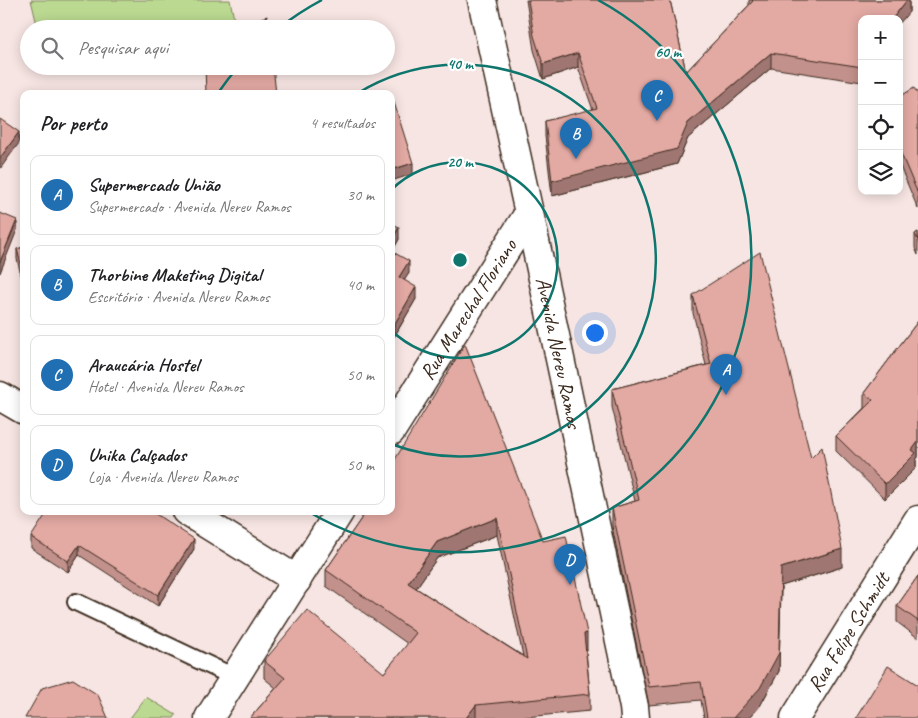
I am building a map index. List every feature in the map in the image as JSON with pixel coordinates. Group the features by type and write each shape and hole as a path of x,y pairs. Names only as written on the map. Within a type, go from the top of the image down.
{"street":[{"name":"Avenida Nereu Ramos","path":"482,0 636,714"},
{"name":"Rua Marechal Floriano","path":"395,425 529,214"},
{"path":"0,396 20,408"},
{"path":"192,515 297,580"},
{"path":"209,718 338,515"},
{"name":"Rua Felipe Schmidt","path":"795,718 918,520"}],"lane":[{"path":"76,602 234,677"}],"green space":[{"path":"31,0 230,0 234,19 230,20 36,20"},
{"path":"146,697 176,715 174,718 130,718"}],"building":[{"path":"528,0 670,0 686,72 752,0 907,0 895,15 858,15 858,66 771,53 688,123 677,149 552,181 545,121 597,108 578,53 543,64 534,36"},
{"path":"267,16 267,20 256,20"},
{"path":"205,75 274,75 276,90 206,90"},
{"path":"914,88 918,94 918,194 903,158 903,95"},
{"path":"395,106 413,163 395,169"},
{"path":"0,119 19,132 0,158"},
{"path":"0,213 17,220 0,262"},
{"path":"395,225 399,227 395,234"},
{"path":"20,248 20,261 17,249"},
{"path":"760,252 811,458 822,447 842,549 781,568 779,653 760,688 733,718 707,718 701,682 649,687 612,508 639,500 612,389 711,364 693,295"},
{"path":"395,253 409,261 399,277 416,287 395,323"},
{"path":"918,321 918,442 912,450 916,453 885,484 836,436 873,400 864,393"},
{"path":"465,344 543,541 566,536 587,633 584,634 590,694 476,705 466,718 250,718 285,678 264,661 307,610 384,673 416,633 326,570 364,515 395,515 395,459","holes":["497,518 527,659 408,583 437,542"]},
{"path":"45,515 157,515 194,539 158,595 79,545 68,561 31,537"},
{"path":"918,576 918,621 897,606"},
{"path":"888,666 918,685 918,718 856,718"},
{"path":"73,679 98,695 108,718 25,718 42,688"}],"place":[{"name":"Araucária Hostel","path":"657,121"},
{"name":"Thorbine Maketing Digital","path":"576,159"},
{"name":"Supermercado União","path":"726,395"},
{"name":"Unika Calçados","path":"570,585"}]}
